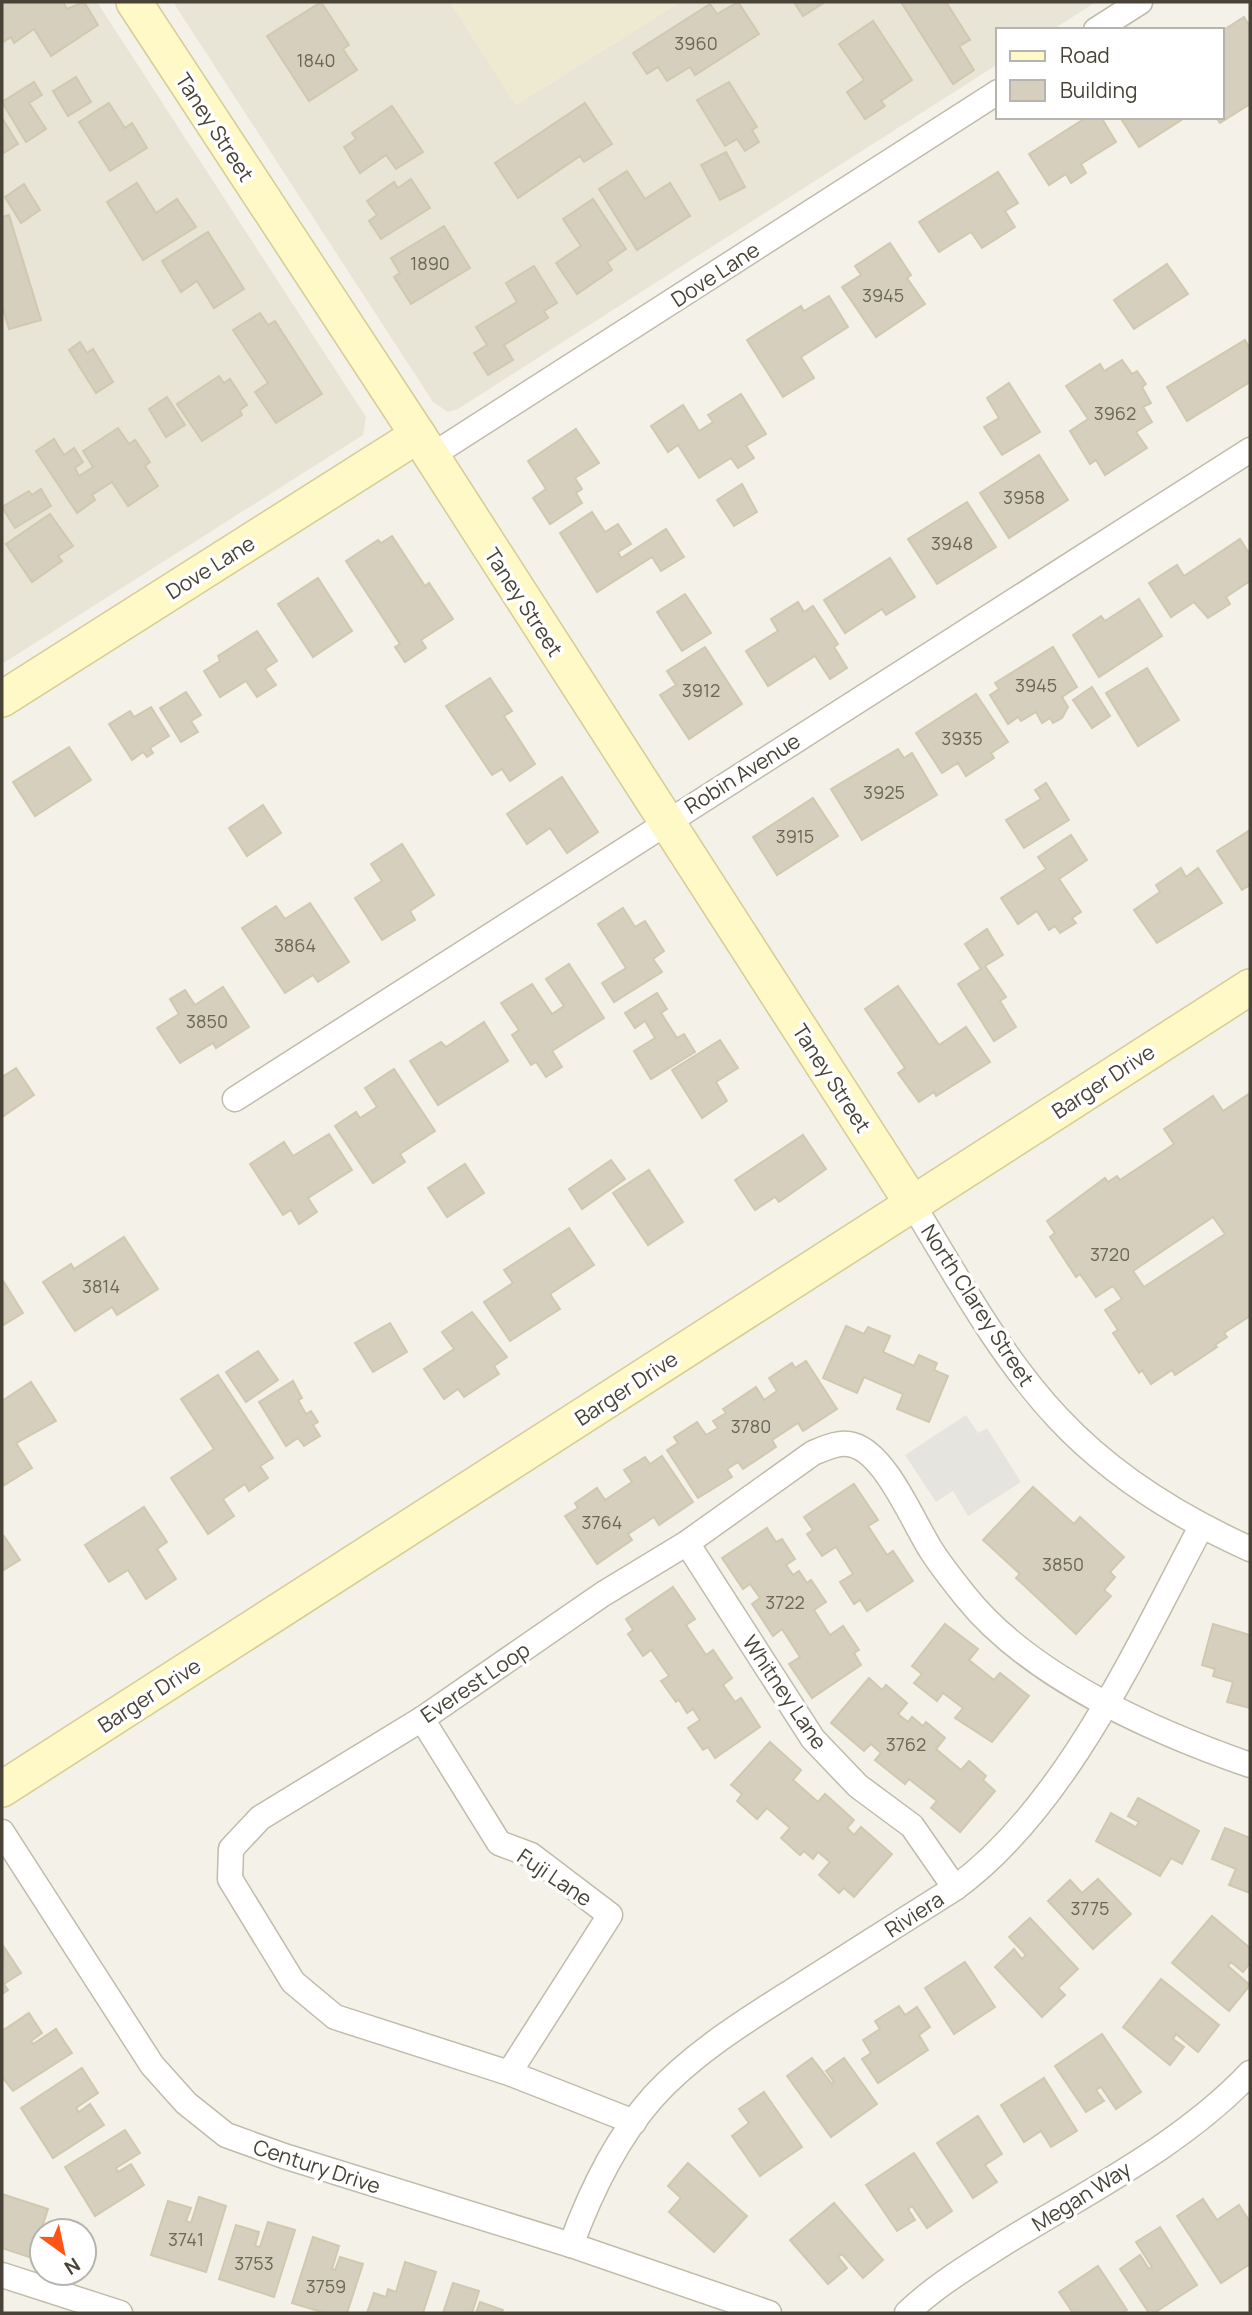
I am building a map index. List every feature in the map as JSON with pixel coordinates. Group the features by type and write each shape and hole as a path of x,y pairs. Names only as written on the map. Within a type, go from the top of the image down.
{"street":[{"name":"Taney Street","path":"134,2 424,445 912,1203"},
{"path":"1099,28 1140,2"},
{"name":"Dove Lane","path":"2,699 424,445 996,93"},
{"name":"Robin Avenue","path":"235,1098 666,820 1250,450"},
{"name":"Barger Drive","path":"2,1789 1250,987"},
{"name":"North Clarey Street","path":"912,1203 981,1317 1059,1419 1143,1490 1201,1527 1250,1549"},
{"name":"Everest Loop","path":"634,2122 509,2073 335,2017 293,1982 230,1879 231,1849 260,1818 422,1719 603,1594 687,1543 813,1453 834,1445 853,1444 871,1455 884,1470 932,1552 968,1599 1005,1634 1053,1672 1107,1704"},
{"name":"Riviera","path":"571,2245 590,2196 634,2122 653,2097 693,2059 730,2031 955,1888 985,1866 1014,1837 1107,1704 1201,1527"},
{"name":"Whitney Lane","path":"687,1543 813,1739 858,1786 912,1826 955,1888"},
{"path":"1107,1704 1186,1743 1250,1765"},
{"name":"Fuji Lane","path":"422,1719 499,1843 531,1855 610,1915 509,2073"},
{"name":"Century Drive","path":"2,1832 152,2065 186,2103 226,2135 284,2157 571,2245 769,2313"},
{"name":"Megan Way","path":"907,2313 966,2267 1178,2136 1230,2094 1250,2073"},
{"path":"2,2275 120,2313"}],"shaded area":[{"path":"2,2 97,2 366,417 363,435 2,664"},
{"path":"173,2 450,2 516,105 680,2 1096,2 1055,28 996,28 996,65 458,409 448,412 433,402"},
{"path":"450,2 680,2 516,105"},
{"path":"966,1415 978,1433 987,1428 1021,1482 968,1516 953,1491 936,1502 905,1455"}],"building":[{"path":"2,2 63,2 67,9 84,2 98,25 51,56 34,29 14,43 11,37 2,43"},
{"path":"321,2 349,45 343,49 357,70 309,101 267,36"},
{"path":"738,2 759,34 695,75 690,67 667,81 658,67 647,74 633,53 710,4 717,14"},
{"path":"794,2 825,2 803,16"},
{"path":"901,2 946,2 970,40 959,46 974,70 953,84"},
{"path":"1244,17 1250,27 1250,104 1220,123 1217,119 1224,119 1224,30"},
{"path":"873,21 912,80 881,101 885,106 865,119 847,92 864,80 839,44"},
{"path":"76,77 91,102 68,116 53,91"},
{"path":"34,82 42,95 29,103 46,129 26,142 2,102"},
{"path":"729,82 757,127 752,130 759,142 745,151 737,139 725,146 697,100"},
{"path":"109,103 125,128 132,123 147,148 110,171 79,122"},
{"path":"585,103 612,144 584,162 580,156 518,198 495,163"},
{"path":"392,106 423,152 396,169 386,155 360,173 344,147 356,139 352,133"},
{"path":"2,118 18,144 2,154"},
{"path":"1084,119 1102,119 1116,142 1081,164 1086,173 1071,183 1066,174 1049,185 1029,154"},
{"path":"1121,119 1183,119 1139,147"},
{"path":"726,152 745,187 720,200 701,165"},
{"path":"627,171 645,199 670,183 690,216 637,250 599,189"},
{"path":"998,172 1018,203 1005,211 1015,227 982,248 971,232 939,252 919,222"},
{"path":"411,179 430,208 381,239 369,221 377,215 367,201 394,182 398,188"},
{"path":"137,183 156,213 177,199 196,227 143,260 107,202"},
{"path":"24,184 40,210 21,223 5,197"},
{"path":"593,199 626,249 607,262 612,270 577,294 556,263 581,246 563,219"},
{"path":"9,215 41,320 9,329 2,305 2,217"},
{"path":"444,226 470,268 411,304 394,277 400,273 391,258"},
{"path":"208,232 244,289 214,308 197,281 181,292 162,261"},
{"path":"890,243 911,275 907,278 925,304 876,337 842,287 861,275 855,266"},
{"path":"1167,264 1188,294 1134,329 1114,300"},
{"path":"534,266 557,303 544,311 548,318 504,345 513,360 488,375 474,353 487,345 476,327 517,302 506,283"},
{"path":"829,296 848,327 801,357 814,378 783,397 747,340 801,306 804,311"},
{"path":"260,313 268,325 275,321 322,394 276,423 255,392 268,383 233,330"},
{"path":"1245,340 1250,349 1250,382 1187,421 1167,387"},
{"path":"80,342 87,353 93,349 113,382 96,393 69,350"},
{"path":"1122,360 1132,374 1137,371 1146,384 1142,387 1151,403 1143,407 1152,422 1136,432 1147,448 1105,475 1096,460 1090,464 1070,431 1088,419 1066,386 1100,364 1104,371"},
{"path":"219,376 224,383 230,379 247,405 240,410 242,415 202,441 177,404"},
{"path":"1009,383 1040,432 1002,455 984,427 999,418 987,398"},
{"path":"741,394 766,434 746,446 754,458 738,468 731,458 699,478 678,445 668,452 651,426 683,405 699,431 713,422 708,415"},
{"path":"167,397 185,425 166,437 149,409"},
{"path":"118,428 129,444 135,440 150,462 145,466 158,486 128,506 112,482 92,495 95,500 77,513 36,451 54,439 64,455 74,448 83,462 75,468 79,476 93,467 83,451"},
{"path":"576,429 599,463 575,478 582,489 576,493 582,503 550,524 533,498 546,489 528,461"},
{"path":"1039,455 1068,500 1009,538 980,493"},
{"path":"742,484 757,512 734,526 717,500"},
{"path":"41,489 51,506 15,528 2,507 29,491 32,495"},
{"path":"967,502 996,547 937,584 908,539"},
{"path":"592,512 605,532 618,524 631,544 618,552 621,558 666,529 684,557 661,571 652,557 597,592 560,533"},
{"path":"50,514 73,546 58,556 62,561 32,582 6,544"},
{"path":"392,536 425,586 429,583 453,619 421,640 426,648 405,662 395,647 400,644 346,561 378,540 381,543"},
{"path":"1240,539 1250,555 1250,581 1226,597 1230,604 1208,618 1194,602 1171,617 1149,583 1177,565 1184,576"},
{"path":"890,558 915,597 886,615 882,609 845,633 824,600"},
{"path":"318,578 352,631 313,657 278,604"},
{"path":"685,594 711,633 682,651 657,612"},
{"path":"1139,599 1162,636 1099,677 1073,635 1101,616 1105,621"},
{"path":"798,602 804,612 813,606 838,644 834,647 847,668 830,679 815,656 768,686 746,651 778,631 771,619"},
{"path":"257,631 277,661 265,669 276,685 257,697 246,681 220,697 204,671 220,661 218,656"},
{"path":"705,647 742,704 689,739 660,695 676,685 667,671"},
{"path":"1053,647 1077,687 1062,697 1068,707 1062,718 1053,723 1050,718 1042,723 1036,712 1021,721 1018,717 1008,724 990,695 999,689 995,683"},
{"path":"1147,668 1179,720 1138,746 1106,693"},
{"path":"490,678 512,711 504,716 535,764 510,781 502,769 492,775 446,706"},
{"path":"1092,687 1110,716 1092,728 1073,700"},
{"path":"186,692 201,715 191,721 198,732 181,742 160,708"},
{"path":"976,694 1008,742 991,753 994,758 966,776 958,763 942,773 916,733"},
{"path":"151,707 169,736 150,748 153,753 147,757 143,752 132,760 109,724 130,711 134,717"},
{"path":"69,747 91,780 35,816 13,782"},
{"path":"898,749 904,758 912,753 937,795 862,840 831,789"},
{"path":"562,777 598,832 567,853 550,828 527,844 507,814"},
{"path":"1046,783 1069,820 1024,848 1006,820 1041,799 1035,790"},
{"path":"813,798 838,836 777,875 753,837"},
{"path":"263,805 281,833 247,856 229,828"},
{"path":"1250,830 1250,885 1242,890 1217,851"},
{"path":"1071,835 1087,860 1059,879 1081,912 1072,918 1076,923 1060,933 1055,926 1049,930 1037,911 1018,924 1001,898 1046,869 1038,857"},
{"path":"402,844 434,895 410,911 415,920 382,940 355,898 382,881 371,864"},
{"path":"1181,868 1186,877 1198,868 1222,903 1157,943 1134,910 1160,892 1156,885"},
{"path":"310,903 349,962 318,982 313,975 285,993 242,928 276,906 285,919"},
{"path":"623,908 635,927 645,921 664,951 653,959 662,972 614,1002 602,983 626,968 598,924"},
{"path":"987,929 1003,955 985,966 1006,997 1000,1001 1016,1027 994,1041 958,984 981,969 965,944"},
{"path":"569,964 604,1018 552,1051 562,1067 546,1077 536,1062 531,1065 512,1035 519,1030 501,1003 532,984 552,1014 564,1006 546,979"},
{"path":"898,986 939,1045 966,1027 990,1062 936,1096 934,1092 919,1102 898,1073 905,1068 865,1009"},
{"path":"223,987 249,1027 216,1048 213,1043 180,1063 157,1028 179,1014 170,999 185,990 195,1005"},
{"path":"657,993 667,1009 661,1013 677,1038 684,1034 695,1052 651,1079 634,1051 655,1038 645,1021 635,1028 625,1013"},
{"path":"484,1022 508,1061 438,1105 410,1061 441,1042 446,1047"},
{"path":"720,1040 738,1068 716,1082 727,1101 702,1118 672,1070"},
{"path":"16,1068 34,1095 2,1117 2,1077"},
{"path":"394,1069 435,1131 400,1154 405,1162 373,1183 335,1126 356,1112 360,1118 377,1107 365,1088"},
{"path":"1250,1093 1250,1316 1224,1333 1227,1337 1215,1345 1217,1347 1175,1375 1172,1370 1151,1384 1142,1370 1139,1373 1113,1333 1118,1330 1105,1310 1122,1299 1113,1286 1096,1297 1080,1274 1076,1277 1050,1237 1055,1233 1047,1221 1105,1178 1108,1182 1117,1176 1120,1180 1174,1144 1164,1129 1213,1096 1223,1111","holes":["1213,1217 1225,1234 1144,1287 1133,1271"]},
{"path":"329,1134 352,1170 308,1198 317,1212 299,1224 291,1210 283,1215 250,1164 284,1142 293,1156"},
{"path":"803,1135 826,1169 779,1202 775,1197 755,1210 735,1180"},
{"path":"611,1160 625,1179 582,1209 569,1189"},
{"path":"465,1164 484,1193 447,1217 428,1188"},
{"path":"649,1170 683,1222 648,1245 613,1193"},
{"path":"569,1228 594,1265 550,1294 560,1309 510,1341 484,1302 513,1283 504,1270"},
{"path":"124,1237 158,1289 117,1315 112,1307 75,1331 43,1282 71,1264 74,1269"},
{"path":"2,1279 23,1313 2,1326"},
{"path":"472,1312 507,1357 494,1366 499,1374 464,1397 458,1389 444,1399 424,1369 454,1349 442,1332"},
{"path":"390,1323 407,1352 373,1372 355,1343"},
{"path":"846,1326 864,1334 868,1327 890,1336 883,1352 914,1366 919,1355 937,1363 934,1370 948,1376 929,1422 897,1409 903,1394 864,1377 857,1393 823,1378"},
{"path":"258,1351 278,1380 246,1402 226,1372"},
{"path":"806,1361 837,1409 803,1431 798,1423 772,1440 776,1447 743,1469 738,1462 727,1469 732,1477 698,1498 667,1450 678,1443 674,1437 697,1422 706,1435 718,1428 713,1421 726,1413 723,1409 756,1387 764,1400 777,1391 769,1378 792,1363 795,1368"},
{"path":"218,1375 273,1458 260,1466 268,1478 249,1491 245,1484 223,1499 234,1516 208,1534 171,1478 214,1449 181,1399"},
{"path":"293,1381 302,1398 298,1400 306,1414 311,1411 318,1422 313,1425 320,1436 304,1446 298,1438 286,1446 259,1402"},
{"path":"31,1382 56,1421 16,1443 32,1468 3,1486 2,1401"},
{"path":"662,1456 693,1502 659,1525 654,1517 628,1534 632,1540 597,1564 565,1516 578,1508 575,1503 597,1488 605,1500 632,1482 624,1470 645,1457 650,1464"},
{"path":"854,1484 878,1520 868,1526 887,1555 893,1551 913,1581 867,1611 860,1600 854,1604 840,1582 853,1574 836,1547 822,1556 807,1534 813,1530 804,1517"},
{"path":"1033,1487 1074,1524 1080,1517 1124,1557 1110,1572 1115,1577 1104,1590 1111,1596 1076,1634 1016,1578 1020,1574 983,1540"},
{"path":"144,1507 167,1542 157,1549 176,1579 146,1599 128,1570 109,1582 85,1545"},
{"path":"767,1528 776,1542 782,1539 795,1559 786,1565 793,1575 799,1571 807,1583 811,1580 826,1602 814,1610 830,1635 843,1626 859,1650 854,1653 861,1665 812,1698 789,1664 800,1657 782,1629 773,1636 752,1604 760,1598 750,1584 743,1589 722,1558"},
{"path":"4,1536 20,1560 2,1571 2,1538"},
{"path":"673,1587 695,1619 686,1625 706,1655 713,1650 732,1678 723,1685 735,1702 741,1698 760,1727 715,1758 708,1747 703,1750 688,1728 700,1720 693,1709 687,1713 679,1700 676,1702 661,1681 669,1676 651,1650 643,1656 628,1634 633,1630 626,1619"},
{"path":"945,1624 978,1649 969,1660 994,1680 1000,1673 1029,1696 992,1742 955,1718 963,1708 943,1693 937,1701 914,1683 922,1674 912,1666"},
{"path":"1213,1624 1250,1635 1250,1708 1227,1702 1233,1682 1213,1676 1215,1669 1202,1665"},
{"path":"869,1678 882,1690 886,1685 907,1703 898,1714 908,1722 912,1717 923,1726 926,1722 945,1738 936,1749 961,1770 969,1761 986,1776 983,1780 995,1791 960,1832 931,1808 937,1801 909,1779 905,1784 875,1760 881,1753 871,1744 864,1751 831,1723"},
{"path":"770,1742 801,1770 793,1780 818,1802 825,1794 854,1820 847,1828 854,1835 861,1827 892,1854 854,1897 844,1888 839,1893 819,1875 830,1862 818,1852 813,1859 804,1851 800,1855 781,1838 790,1828 767,1808 757,1819 737,1801 742,1794 731,1785"},
{"path":"1138,1798 1199,1831 1182,1864 1171,1858 1160,1876 1096,1841 1111,1813 1136,1827 1139,1822 1128,1816"},
{"path":"1225,1828 1250,1838 1250,1893 1229,1885 1236,1869 1212,1859"},
{"path":"1098,1879 1131,1914 1093,1949 1048,1901 1070,1880 1082,1893"},
{"path":"1212,1916 1250,1948 1250,1963 1243,1972 1231,1962 1228,1966 1250,1985 1229,2011 1172,1963"},
{"path":"1030,1918 1078,1969 1058,1988 1065,1995 1042,2017 995,1967 1014,1949 1022,1959 1026,1955 1009,1937"},
{"path":"4,1947 21,1973 4,1984 8,1990 2,1994"},
{"path":"965,1962 995,2007 954,2034 925,1988"},
{"path":"1161,1979 1219,2025 1198,2052 1176,2034 1173,2039 1184,2047 1170,2065 1123,2027"},
{"path":"899,2006 905,2015 917,2007 930,2027 919,2035 928,2050 878,2083 862,2059 871,2053 863,2040 880,2029 875,2021"},
{"path":"29,2013 42,2033 31,2041 33,2044 56,2029 72,2053 13,2091 2,2077 2,2031"},
{"path":"1102,2034 1141,2092 1116,2109 1101,2087 1096,2090 1104,2101 1086,2112 1055,2066"},
{"path":"812,2058 832,2084 834,2082 826,2071 844,2058 877,2104 831,2137 787,2076"},
{"path":"82,2068 98,2093 76,2108 79,2112 90,2104 104,2125 53,2158 21,2108"},
{"path":"1044,2078 1077,2131 1051,2147 1041,2131 1024,2142 1001,2105"},
{"path":"764,2092 802,2147 760,2176 732,2136 749,2123 739,2109"},
{"path":"978,2116 1002,2154 985,2165 997,2182 973,2198 937,2143"},
{"path":"125,2130 140,2153 116,2168 118,2172 131,2164 144,2185 95,2216 65,2167"},
{"path":"914,2153 952,2211 927,2228 912,2206 908,2209 915,2220 897,2231 866,2185"},
{"path":"688,2163 747,2216 714,2252 669,2212 681,2198 668,2186"},
{"path":"2,2194 48,2209 45,2217 28,2217 28,2257 2,2248"},
{"path":"199,2197 226,2206 206,2272 151,2255 168,2201 191,2208 186,2221 191,2223"},
{"path":"1203,2199 1217,2220 1239,2205 1250,2222 1250,2264 1221,2283 1177,2216"},
{"path":"834,2203 883,2260 863,2278 842,2254 838,2257 847,2268 828,2284 790,2240"},
{"path":"268,2222 295,2230 274,2297 219,2279 236,2225 259,2232 255,2246 260,2247"},
{"path":"1160,2227 1197,2285 1154,2313 1149,2313 1120,2269 1140,2255 1149,2269 1152,2267 1136,2242"},
{"path":"313,2237 339,2246 332,2269 335,2270 340,2257 363,2264 347,2313 325,2313 292,2303"},
{"path":"405,2262 436,2272 423,2313 367,2313 374,2293 386,2297 388,2289 396,2292"},
{"path":"1098,2266 1127,2310 1123,2313 1073,2313 1059,2292"},
{"path":"453,2283 479,2291 472,2313 443,2313"},
{"path":"480,2302 503,2310 501,2313 476,2313"}]}
